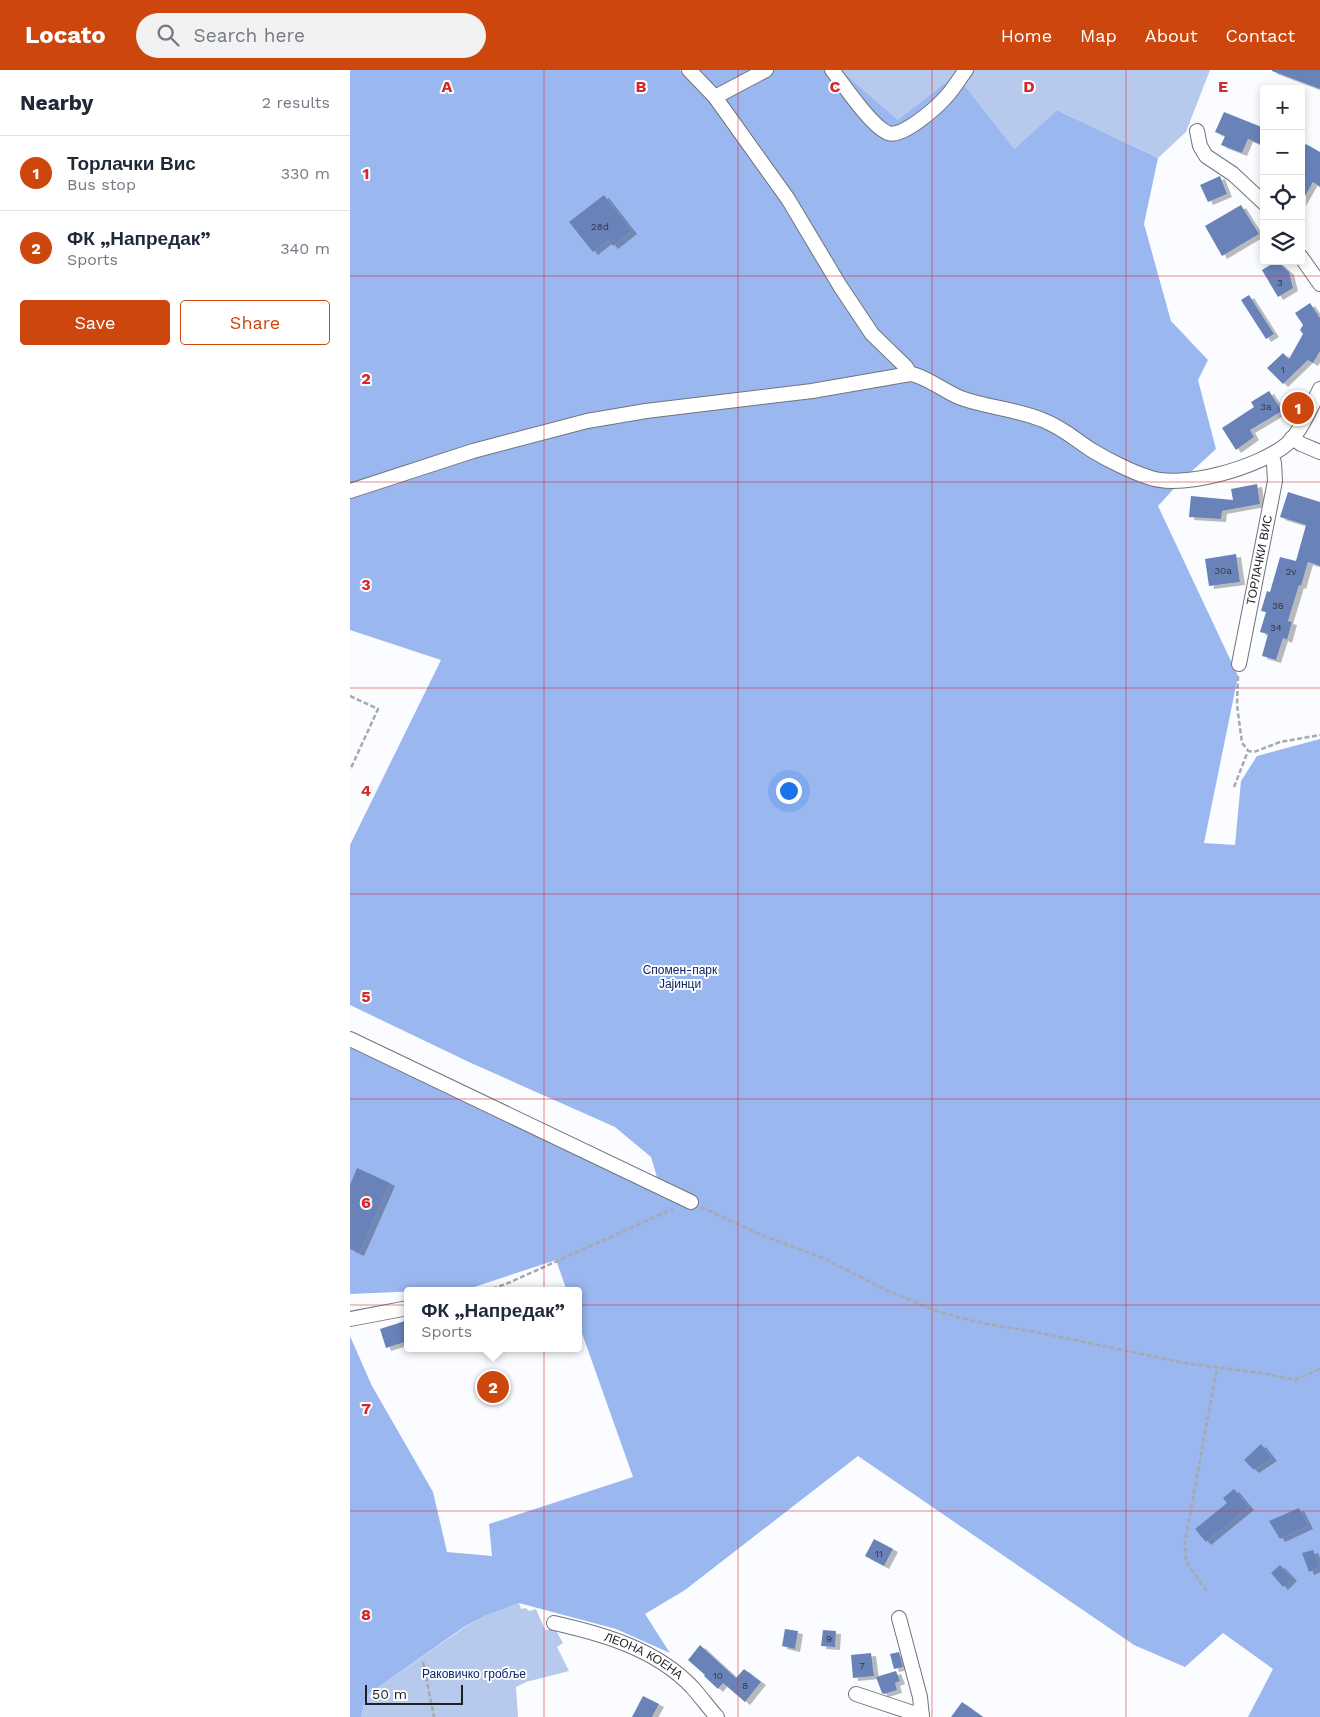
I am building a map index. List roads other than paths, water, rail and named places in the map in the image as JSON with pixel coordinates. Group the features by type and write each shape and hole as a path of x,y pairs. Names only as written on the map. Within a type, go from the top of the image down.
{"street":[{"path":"689,70 715,97 788,199 840,286 872,334 906,367 910,374"},
{"path":"715,97 766,70"},
{"path":"832,70 879,128 894,134 908,129 945,98 966,70"},
{"path":"1196,131 1200,146 1206,156 1233,174 1260,199"},
{"path":"1305,263 1320,284"},
{"path":"350,491 473,451 587,420 812,391 910,374 919,376 963,399 1045,420 1095,452 1148,478 1180,482 1219,474 1271,455 1292,438 1313,405 1320,389"},
{"path":"1292,438 1300,444 1320,452"},
{"name":"ТОРЛАЧКИ ВИС","path":"1239,664 1275,481 1274,463 1271,455"},
{"path":"350,1039 691,1202"},
{"path":"350,1319 404,1309"},
{"path":"856,1694 922,1716 920,1696 899,1618"},
{"name":"ЛЕОНА КОЕНА","path":"554,1623 580,1628 619,1640 660,1661 691,1686 717,1717"}],"place":[{"name":"Торлачки Вис","path":"1298,408"},
{"name":"ФК „Напредак”","path":"493,1387"}],"park label":[{"name":"Спомен-парк Јајинци","path":"680,977"},
{"name":"Раковичко гробље","path":"474,1674"}]}
